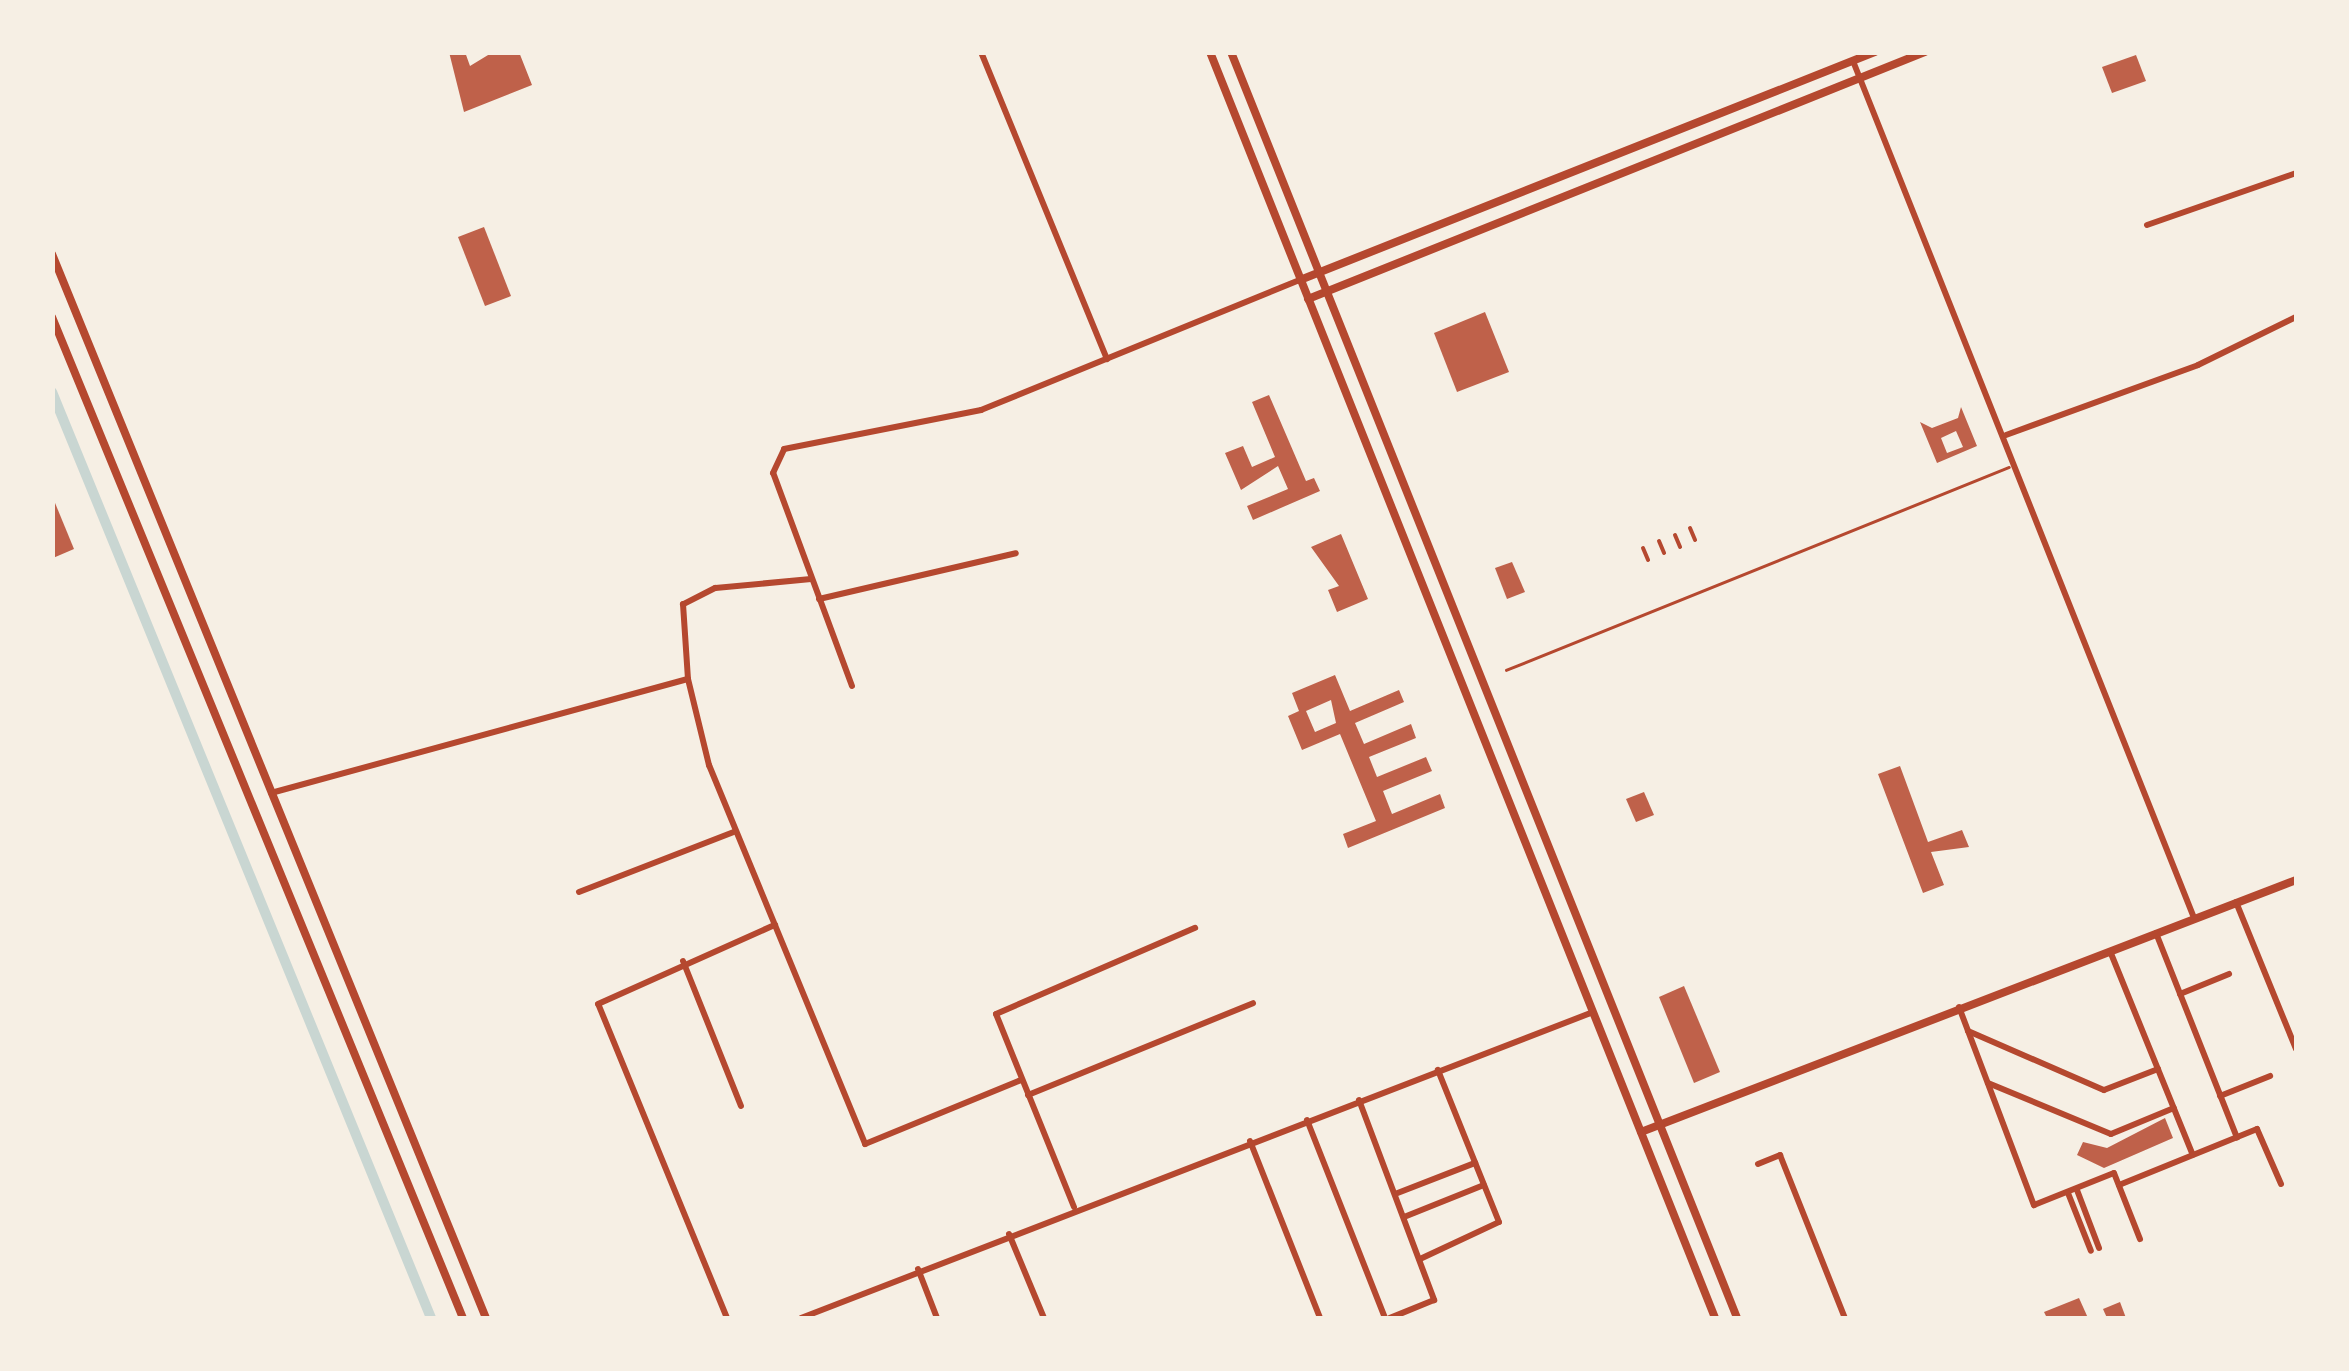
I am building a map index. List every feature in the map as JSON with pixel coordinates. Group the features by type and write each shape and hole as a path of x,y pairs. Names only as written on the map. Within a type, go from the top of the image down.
{"street":[{"path":"980,52 1107,359"},
{"path":"1210,52 1715,1318"},
{"path":"1231,52 1738,1318"},
{"path":"852,686 773,472 784,450 981,410 1875,52"},
{"path":"1308,299 1925,52"},
{"path":"1852,61 2006,436"},
{"path":"2148,225 2296,173"},
{"path":"52,254 486,1318"},
{"path":"52,317 462,1318"},
{"path":"2194,918 1998,441 2198,365 2296,317"},
{"path":"1690,528 1694,540"},
{"path":"1675,534 1680,546"},
{"path":"1659,541 1664,553"},
{"path":"1643,548 1648,560"},
{"path":"819,600 1016,552"},
{"path":"811,579 714,588 683,604 688,679 736,830 865,1144 1021,1080"},
{"path":"271,793 688,679"},
{"path":"216,712 236,704"},
{"path":"229,745 249,737"},
{"path":"579,892 736,830"},
{"path":"1641,1132 1958,1006 2296,880"},
{"path":"2236,902 2296,1050"},
{"path":"727,1318 598,1012 602,996 775,925"},
{"path":"1074,1208 996,1014 1195,928"},
{"path":"2156,932 2238,1138"},
{"path":"2110,951 2193,1155"},
{"path":"684,961 741,1106"},
{"path":"2180,994 2229,974"},
{"path":"1028,1095 1253,1002"},
{"path":"1958,1006 2034,1205 2114,1173 2140,1239"},
{"path":"802,1318 1074,1208 1593,1012"},
{"path":"1968,1031 2104,1090 2158,1069"},
{"path":"1420,1259 1494,1228 1484,1185 1438,1070"},
{"path":"2220,1096 2270,1076"},
{"path":"1988,1083 2112,1134 2174,1108"},
{"path":"1307,1120 1388,1318 1434,1300 1359,1100"},
{"path":"2120,1185 2258,1129 2282,1184"},
{"path":"1250,1142 1320,1318"},
{"path":"1758,1164 1780,1155 1845,1318"},
{"path":"1395,1194 1475,1163"},
{"path":"1404,1217 1484,1185"},
{"path":"2068,1193 2095,1250 2077,1190"},
{"path":"1009,1234 1044,1318"},
{"path":"918,1269 938,1318"},
{"path":"827,1308 832,1318"}],"lane":[{"path":"1506,670 2009,467"}],"building":[{"path":"449,52 465,52 470,66 493,52 519,52 532,85 464,112"},
{"path":"2136,55 2146,81 2112,93 2102,67"},
{"path":"484,227 511,296 485,306 458,237"},
{"path":"1485,312 1509,372 1457,392 1434,333"},
{"path":"1269,395 1306,481 1314,478 1320,491 1253,520 1247,506 1288,489 1278,466 1241,490 1225,453 1243,446 1252,467 1275,457 1252,402"},
{"path":"1961,407 1977,446 1937,463 1920,422 1932,428 1958,418","holes":["1956,431 1963,447 1947,453 1941,438"]},
{"path":"53,498 74,549 53,558"},
{"path":"1341,534 1368,599 1337,612 1328,590 1339,586 1311,547"},
{"path":"1512,562 1525,592 1507,599 1495,568"},
{"path":"1335,675 1350,711 1399,690 1404,702 1355,723 1364,744 1411,724 1416,738 1369,757 1377,777 1426,757 1432,771 1383,791 1392,814 1440,794 1445,808 1348,848 1343,834 1376,821 1340,734 1302,750 1288,716 1299,711 1292,693","holes":["1331,700 1336,723 1315,732 1306,711"]},
{"path":"1900,766 1928,842 1962,830 1969,847 1931,852 1944,885 1923,893 1878,774"},
{"path":"1644,792 1654,815 1636,822 1626,799"},
{"path":"1684,986 1720,1072 1694,1083 1659,997"},
{"path":"2165,1118 2173,1138 2104,1168 2077,1155 2083,1142 2107,1148"},
{"path":"2079,1298 2088,1318 2047,1318 2044,1312"},
{"path":"2120,1302 2126,1318 2107,1318 2103,1309"}],"waterway":[{"path":"52,392 431,1318"}]}
